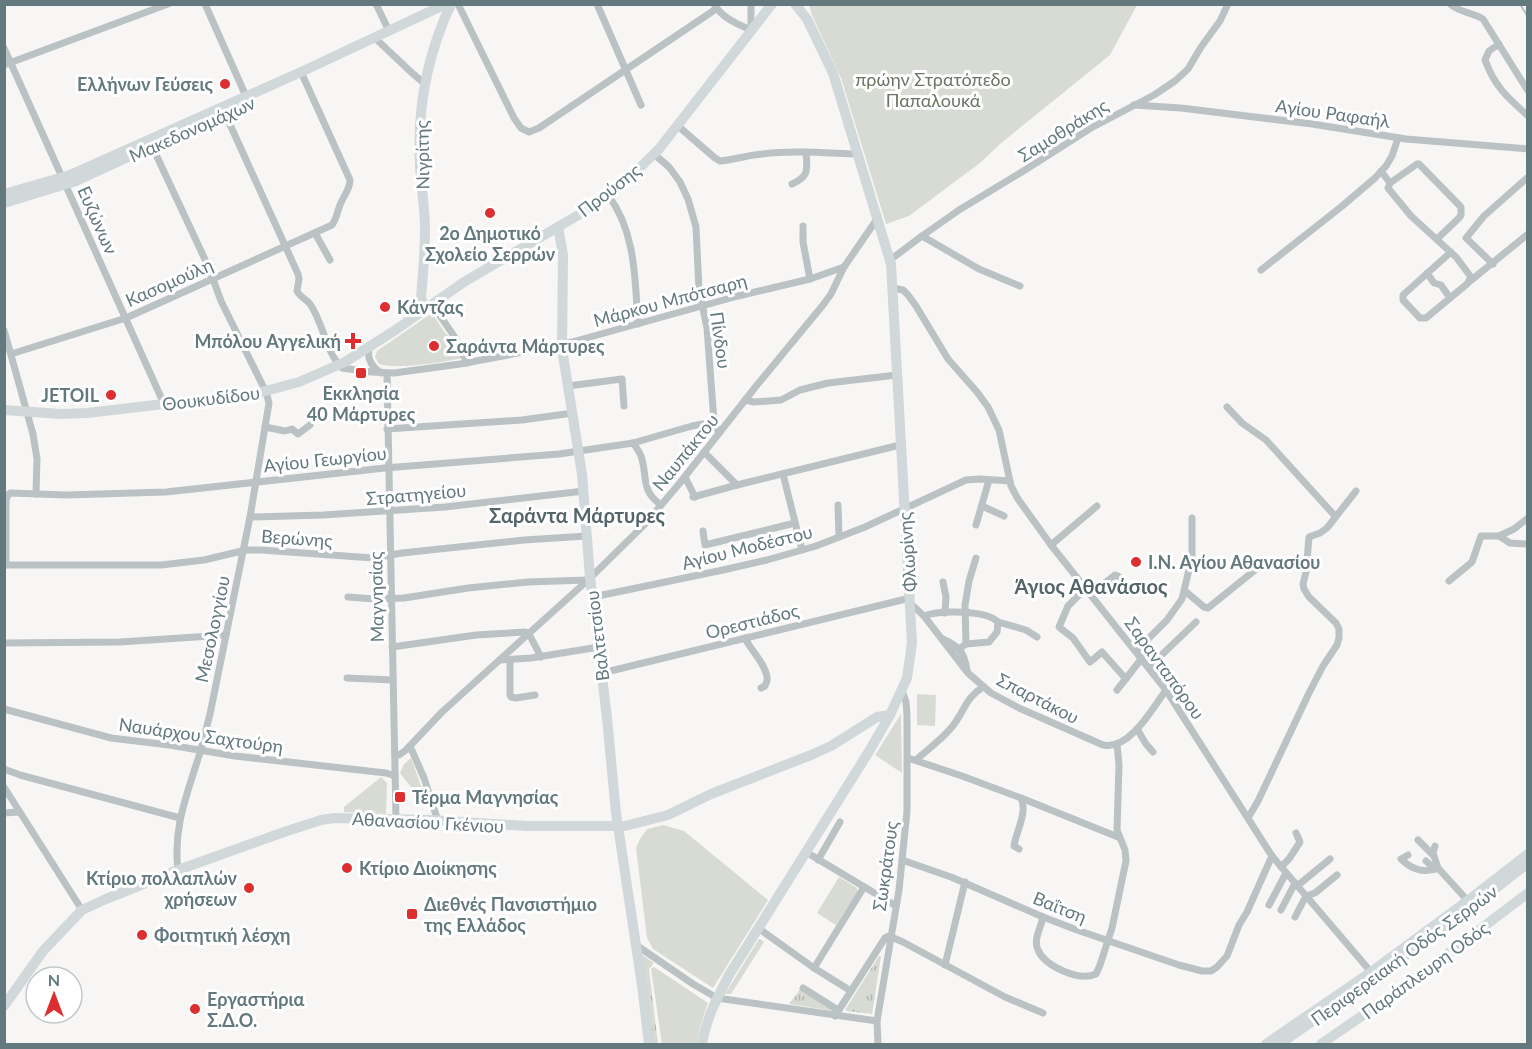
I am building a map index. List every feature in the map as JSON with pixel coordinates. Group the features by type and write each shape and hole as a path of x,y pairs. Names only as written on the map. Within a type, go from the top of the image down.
{"street":[{"path":"8,63 168,4"},
{"path":"206,4 247,99"},
{"path":"376,4 388,31"},
{"name":"Μακεδονομάχων","path":"4,194 64,181 361,51 373,39 446,4"},
{"name":"Νιγρίτης","path":"428,307 421,298 425,226 419,151 424,83 436,41 451,4"},
{"path":"458,4 516,122 525,131 534,131 625,71 715,7 729,19 751,30 751,4"},
{"path":"597,4 641,105"},
{"name":"Προύσης","path":"402,326 464,282 608,195 635,173 678,126 772,4"},
{"name":"Φλωρίνης","path":"795,4 807,19"},
{"name":"Φλωρίνης","path":"702,1044 707,1021 717,998 890,715 908,673 912,651 911,601 890,260 831,69 807,19 803,4"},
{"name":"Σαμοθράκης","path":"890,260 976,199 1091,128 1175,81 1184,74 1220,21 1228,4"},
{"path":"1450,4 1461,12 1481,17 1527,92"},
{"path":"373,39 424,83"},
{"path":"1499,44 1489,51 1485,60 1490,74 1503,93 1527,116"},
{"name":"Ευζώνων","path":"4,48 8,63 64,181 164,404"},
{"name":"Κασομούλη","path":"11,354 126,318 330,226 349,188 350,180 302,75"},
{"path":"1154,94 1157,107"},
{"name":"Αγίου Ραφαήλ","path":"1134,105 1181,108 1312,124 1398,138 1527,149"},
{"path":"223,110 299,277 297,291 311,304 339,365"},
{"name":"Μακεδονομάχων","path":"4,203 152,146 223,110"},
{"path":"678,126 718,161 761,154 807,152 857,154"},
{"path":"1261,270 1341,207 1381,171 1394,152 1398,138"},
{"path":"152,146 201,250 221,301 266,392"},
{"path":"792,184 802,180 806,175 807,152"},
{"name":"Πίνδου","path":"654,154 669,167 680,182 697,231 698,283 707,328 714,422 719,433"},
{"path":"1437,239 1459,219 1461,207 1417,164 1390,183 1388,188 1408,213 1437,239 1470,275 1468,283"},
{"path":"1381,171 1390,183"},
{"path":"1493,264 1466,238 1484,216 1527,177"},
{"path":"608,195 620,213 630,243 638,324"},
{"path":"844,267 877,219"},
{"path":"803,226 803,242 810,279"},
{"name":"Βαλτετσίου","path":"558,227 563,255 561,344 584,491 589,579 602,673 618,826 649,1044"},
{"path":"315,233 330,260"},
{"path":"1450,252 1402,297 1422,319 1493,264 1527,234"},
{"path":"922,236 980,269 1020,286"},
{"name":"Μάρκου Μπότσαρη","path":"339,365 344,368 384,373 408,372 466,363 561,344 810,279 844,267"},
{"name":"Ναυπάκτου","path":"394,754 401,754 410,746 442,712 530,634 641,528 685,477 823,305 844,267"},
{"path":"1427,273 1434,283 1441,285 1450,298"},
{"name":"Σαρανταπόρου","path":"893,288 903,290 908,295 948,359 988,407 1000,435 1012,489 1018,500 1166,690 1272,856 1371,972"},
{"path":"428,307 456,339 466,363"},
{"name":"Θουκυδίδου","path":"4,410 87,413 266,392 299,382 339,365 402,326"},
{"path":"4,330 37,452 36,494"},
{"name":"Μαγνησίας","path":"369,347 369,360 375,369 384,373 396,819"},
{"path":"745,400 754,402 781,400 800,390 828,383 897,375"},
{"path":"568,386 622,379 624,406"},
{"name":"Μεσολογγίου","path":"178,870 177,847 180,818 201,751 244,551 266,427 269,403 266,392"},
{"path":"1227,408 1242,423 1266,440 1335,516"},
{"path":"387,429 522,420 573,413"},
{"name":"Αγίου Γεωργίου","path":"5,565 7,497 12,493 66,495 165,492 388,468 579,452 633,443 714,422"},
{"path":"266,427 285,431 292,429 298,434 310,425"},
{"path":"633,443 641,455 651,498 661,506"},
{"path":"685,477 694,497 737,484 900,445"},
{"path":"704,452 737,484"},
{"path":"783,474 802,550"},
{"name":"Αγίου Μοδέστου","path":"592,597 723,570 802,550 839,537 966,480 1010,481"},
{"path":"976,525 989,480"},
{"path":"1248,818 1323,666 1338,641 1339,633 1336,623 1306,593 1303,586 1309,537 1324,530 1356,490"},
{"name":"Στρατηγείου","path":"250,517 389,511 584,491"},
{"path":"838,505 839,537"},
{"path":"982,506 1004,516"},
{"path":"1051,545 1097,506"},
{"path":"1136,651 1171,616 1182,599 1192,557 1192,518"},
{"path":"1449,581 1472,562 1481,536 1499,536 1514,529 1527,518"},
{"path":"703,531 705,545 795,523"},
{"name":"Βερώνης","path":"5,565 161,564 204,560 244,551 261,550 373,558 524,540 587,536"},
{"path":"1499,536 1510,543 1527,544"},
{"path":"966,644 967,589 976,558"},
{"path":"1185,591 1208,608 1255,570"},
{"path":"1091,594 1115,575 1124,582"},
{"path":"348,597 404,598 468,588 589,579"},
{"path":"943,582 945,613"},
{"path":"1086,588 1068,606 1059,627 1073,638 1090,662 1102,652 1126,679"},
{"name":"Σπαρτάκου","path":"911,601 968,673 1001,700 1096,743 1107,746 1117,744"},
{"name":"Ορεστιάδος","path":"602,673 911,601"},
{"path":"924,616 945,613 989,616 999,622 1026,630 1037,637"},
{"path":"959,649 966,644 989,642 997,632 999,622"},
{"path":"1149,667 1196,622"},
{"path":"392,647 483,634 520,632 530,634 541,657"},
{"path":"4,643 120,642 226,635"},
{"path":"940,637 959,649 965,658 968,673"},
{"path":"745,639 768,678 762,688"},
{"path":"500,660 541,657 598,647"},
{"path":"1117,690 1142,658"},
{"path":"510,661 511,697 535,695"},
{"path":"347,678 393,680"},
{"path":"916,760 953,727 967,700 983,687"},
{"name":"Σωκράτους","path":"879,1044 877,1022 896,906 908,800 906,702 902,690"},
{"path":"1043,917 1037,936 1037,949 1044,959 1070,974 1088,977 1096,974 1114,919 1126,861 1125,850 1116,826 1119,775 1117,744 1137,729 1166,690"},
{"name":"Ναυάρχου Σαχτούρη","path":"4,709 101,736 395,776"},
{"name":"Αθανασίου Γκένιου","path":"4,1006 43,951 82,910 178,870 284,832 334,818 438,820 527,826 618,826 645,822 668,815 731,786 831,746 873,719 890,715"},
{"path":"1137,729 1153,752"},
{"path":"410,746 438,820"},
{"path":"908,758 1021,798 1119,837"},
{"path":"4,769 180,818"},
{"path":"4,787 82,910"},
{"path":"1019,849 1014,846 1023,817 1024,805 1021,798"},
{"path":"4,813 20,812"},
{"path":"818,860 840,822"},
{"path":"1269,905 1289,859 1300,842 1296,833"},
{"path":"1418,840 1434,856"},
{"path":"1435,846 1433,853 1436,869"},
{"path":"806,852 896,906"},
{"name":"Παράπλευρη Οδός","path":"1266,1044 1371,972 1468,901 1527,854"},
{"path":"1408,855 1401,859 1414,869 1436,869"},
{"name":"Βαΐτση","path":"902,860 965,882 1043,917 1108,941 1194,970 1210,971 1227,956 1272,856"},
{"path":"1281,910 1296,885 1306,880 1330,859"},
{"path":"1426,861 1468,901"},
{"name":"Περιφερειακή Οδός Σερρών","path":"1280,1044 1439,932 1527,863"},
{"path":"1294,916 1306,896 1315,893 1337,875"},
{"path":"1306,880 1322,887"},
{"path":"945,965 965,882"},
{"path":"814,968 864,887"},
{"name":"Παράπλευρη Οδός","path":"1321,1044 1404,987 1527,893"},
{"path":"758,928 814,968 851,990"},
{"path":"836,1013 885,938 890,936 1005,996 1043,1013"},
{"path":"636,945 717,998 836,1013 877,1022"},
{"path":"803,988 836,1013"}],"green space":[{"name":"πρώην Στρατόπεδο Παπαλουκά","path":"809,4 1137,5 1110,55 1000,144 980,163 909,216 886,224 841,78"},
{"path":"432,313 445,333 454,341 463,358 408,366 379,364 375,357 377,351"},
{"path":"917,694 936,695 935,726 917,725"},
{"path":"901,714 902,773 875,755"},
{"path":"411,758 428,809 400,773 404,764"},
{"path":"381,777 387,783 386,814 344,812 344,807"},
{"path":"663,825 684,831 768,900 713,988 653,949 647,938 636,848 647,829"},
{"path":"839,877 857,888 857,892 836,925 817,913"},
{"path":"759,939 764,942 731,994 725,994"},
{"path":"641,954 654,963 649,969 658,1044 653,1044"},
{"path":"881,956 872,1014 845,1010"},
{"path":"654,967 708,1003 697,1044 662,1044 651,969"},
{"path":"801,988 834,1011 789,1004"}],"waterway":[{"path":"1520,4 1528,17"}],"place":[{"name":"Ελλήνων Γεύσεις","path":"225,84"},
{"name":"2ο Δημοτικό Σχολείο Σερρών","path":"490,213"},
{"name":"Κάντζας","path":"385,307"},
{"name":"Μπόλου Αγγελική","path":"353,341"},
{"name":"Σαράντα Μάρτυρες","path":"434,346"},
{"name":"Εκκλησία 40 Μάρτυρες","path":"361,373"},
{"name":"JETOIL","path":"111,395"},
{"name":"Ι.Ν. Αγίου Αθανασίου","path":"1136,562"},
{"name":"Τέρμα Μαγνησίας","path":"400,797"},
{"name":"Κτίριο Διοίκησης","path":"347,868"},
{"name":"Κτίριο πολλαπλών χρήσεων","path":"249,888"},
{"name":"Διεθνές Πανσιστήμιο της Ελλάδος","path":"412,914"},
{"name":"Φοιτητική λέσχη","path":"142,935"},
{"name":"Εργαστήρια Σ.Δ.Ο.","path":"195,1009"}],"district":[{"name":"Σαράντα Μάρτυρες","path":"577,515"},
{"name":"Άγιος Αθανάσιος","path":"1091,586"}]}
